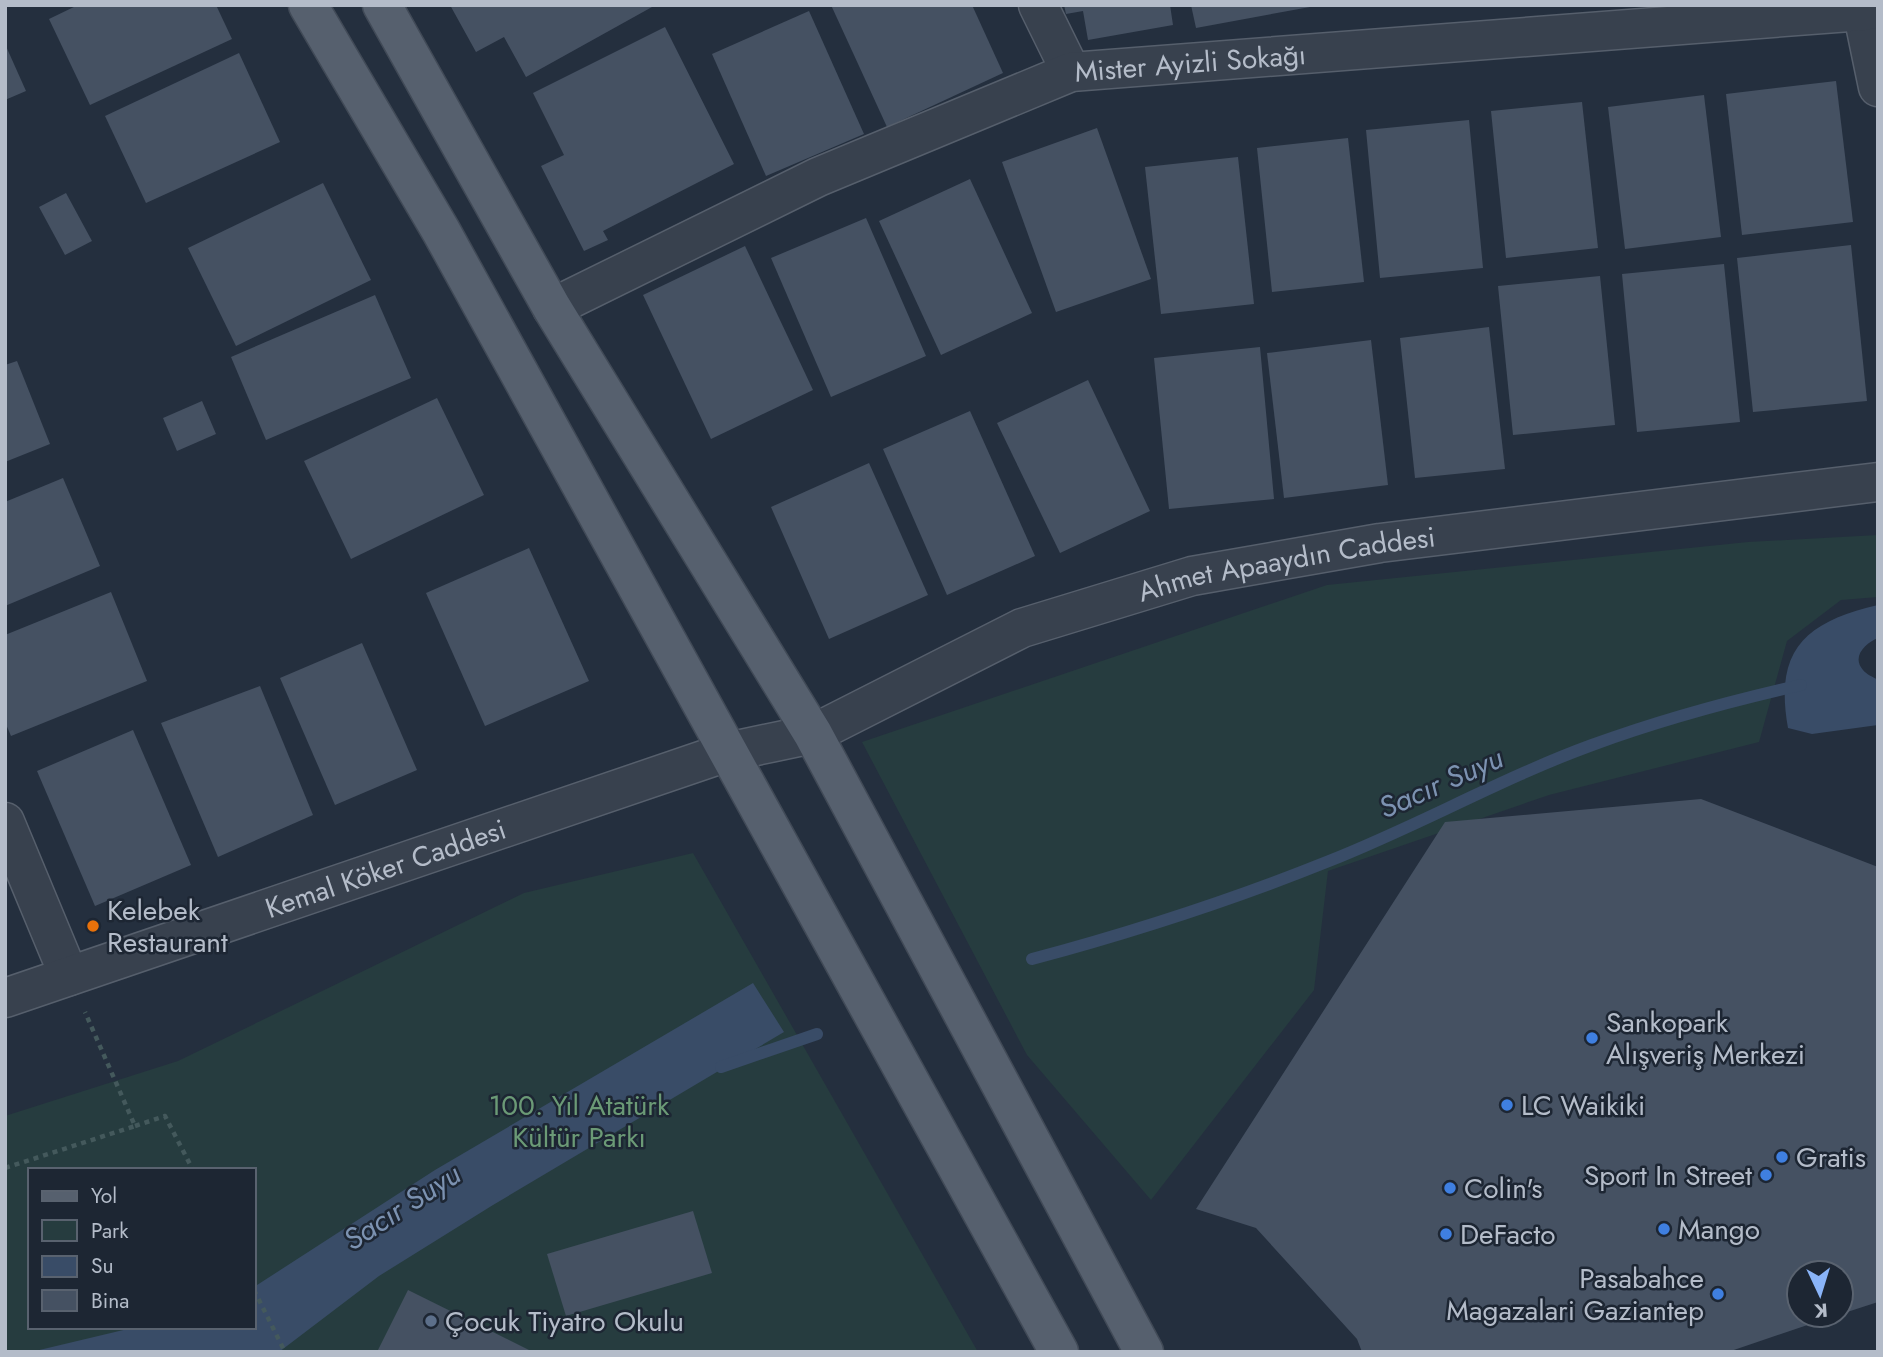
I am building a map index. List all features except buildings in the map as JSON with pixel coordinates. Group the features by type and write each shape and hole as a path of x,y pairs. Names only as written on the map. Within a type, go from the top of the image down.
{"main road":[{"path":"308,5 440,231 1059,1352"},
{"path":"382,5 552,308 813,734 1144,1352"}],"street":[{"path":"1038,5 1070,72"},
{"name":"Mister Ayizli Sokağı","path":"552,308 818,177 1070,72 1867,8"},
{"path":"1867,8 1878,86"},
{"name":"Ahmet Apaaydın Caddesi","path":"727,752 813,734 1022,628 1192,576 1380,543 1878,482"},
{"name":"Kemal Köker Caddesi","path":"5,998 727,752"},
{"path":"5,822 69,976"}],"path":[{"path":"69,976 135,1125"},
{"path":"5,1168 165,1116 191,1168"},
{"path":"256,1294 285,1352"}],"green space":[{"path":"1878,535 1878,597 1841,600 1787,641 1759,742 1549,795 1328,871 1314,990 1151,1200 1027,1055 862,742 1327,585 1748,542"},
{"name":"100. Yıl Atatürk Kültür Parkı","path":"693,853 978,1352 5,1352 5,1116 178,1061 524,893"}],"water":[{"path":"1878,605 1878,638 1865,647 1859,660 1864,671 1878,680 1878,725 1812,734 1788,728 1786,678 1791,659 1800,644 1831,620"},
{"path":"753,983 784,1032 379,1276 279,1352 31,1352 128,1329 256,1329 256,1286 435,1170"}],"waterway":[{"name":"Sacır Suyu","path":"1032,959 1182,915 1293,875 1592,745 1695,712 1801,685"},
{"name":"Sacır Suyu","path":"721,1067 817,1034"}],"place":[{"name":"Kelebek Restaurant","path":"93,926"},
{"name":"Sankopark Alışveriş Merkezi","path":"1592,1038"},
{"name":"LC Waikiki","path":"1507,1105"},
{"name":"Gratis","path":"1782,1157"},
{"name":"Sport In Street","path":"1766,1175"},
{"name":"Colin's","path":"1450,1188"},
{"name":"Mango","path":"1664,1229"},
{"name":"DeFacto","path":"1446,1234"},
{"name":"Pasabahce Magazalari Gaziantep","path":"1718,1294"},
{"name":"Çocuk Tiyatro Okulu","path":"431,1321"}]}
